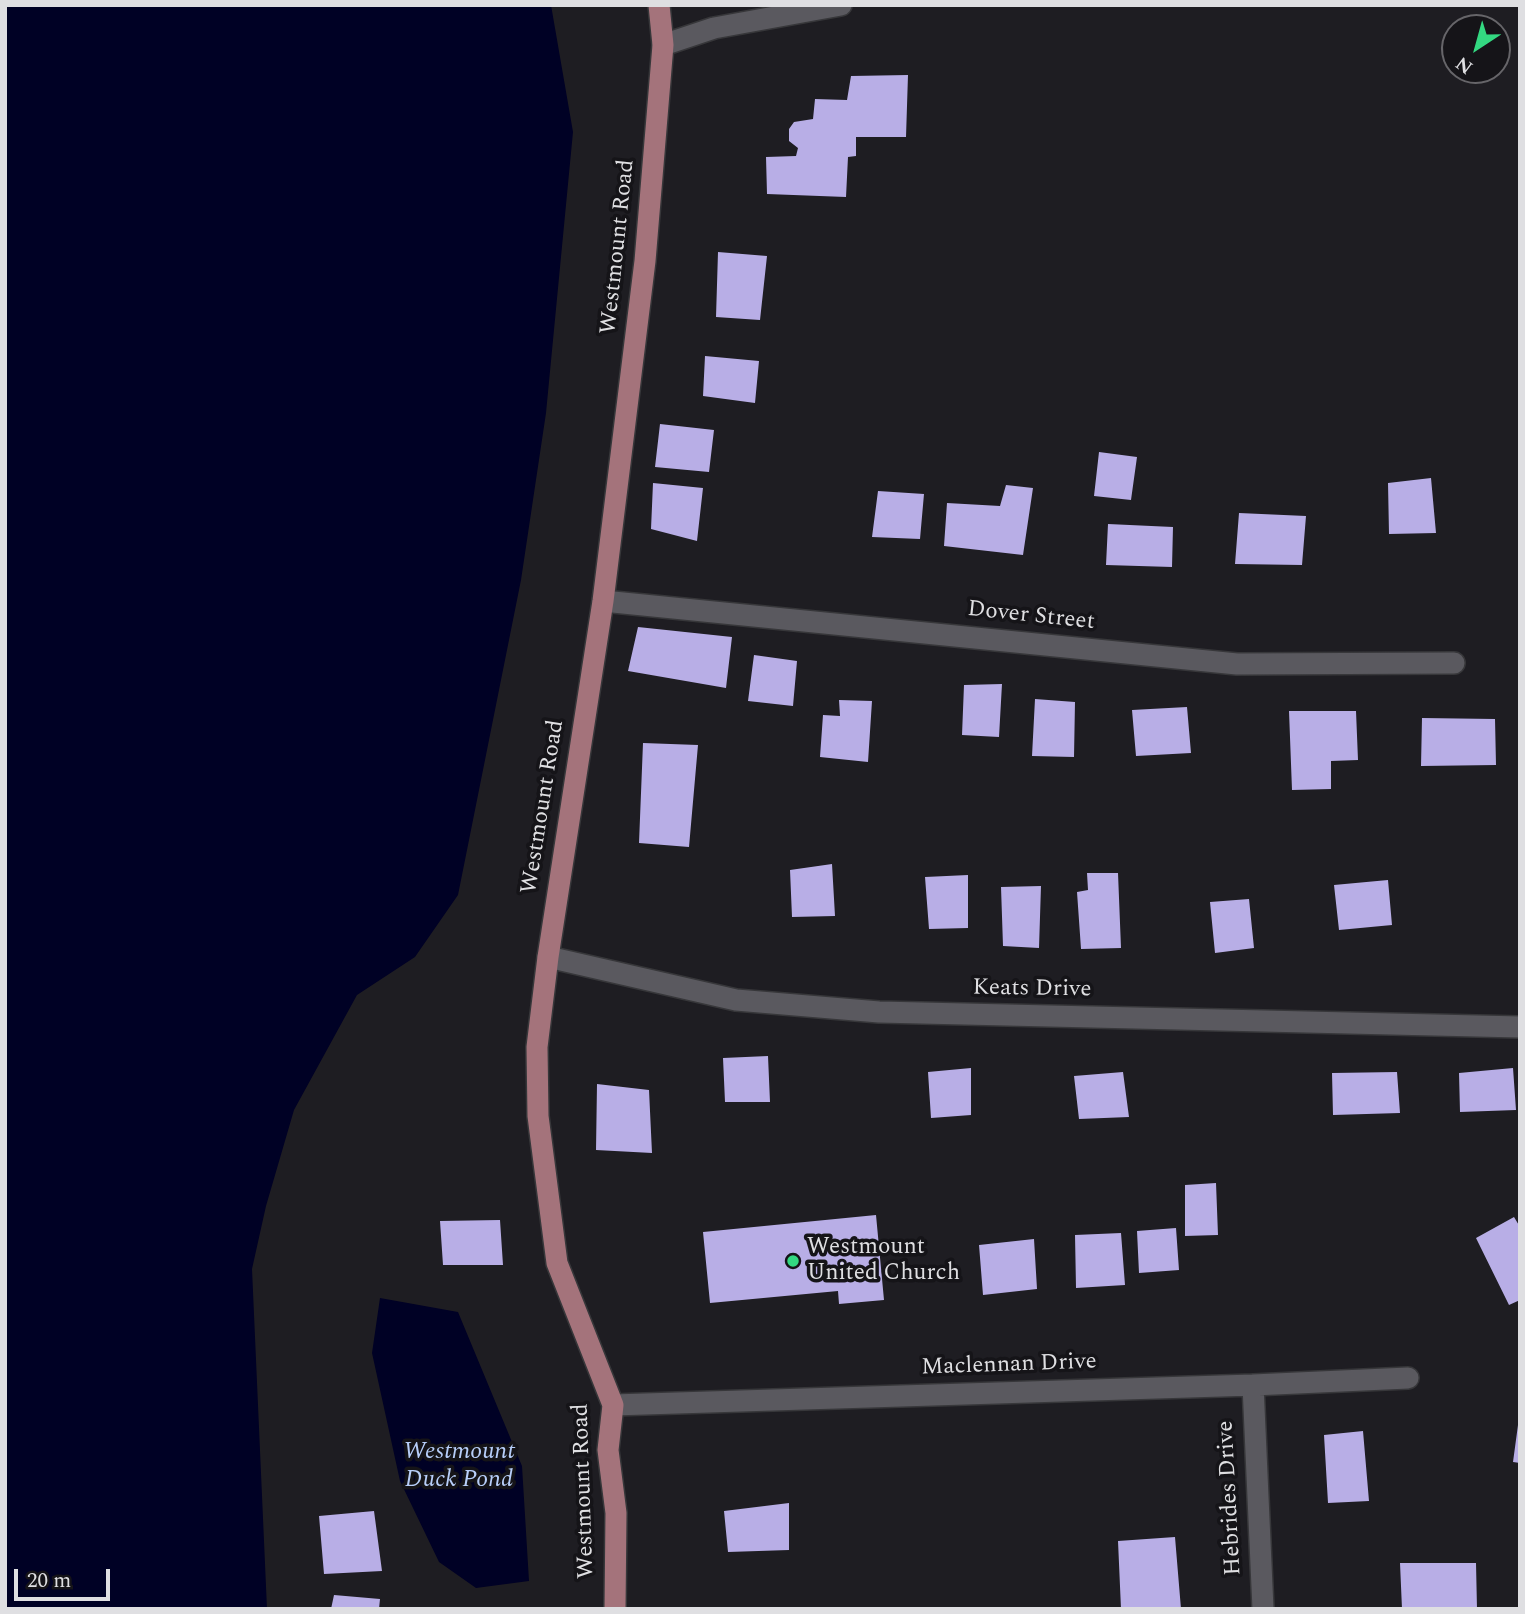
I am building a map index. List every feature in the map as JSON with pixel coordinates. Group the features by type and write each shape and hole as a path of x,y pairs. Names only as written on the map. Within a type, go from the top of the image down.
{"main road":[{"name":"Westmount Road","path":"615,1609 615,1513 608,1450 613,1405 557,1263 544,1180 538,1115 537,1047 548,957 603,601 645,261 663,45 659,5"}],"street":[{"path":"663,45 714,28 841,5"},
{"name":"Dover Street","path":"603,601 1237,664 1454,663"},
{"name":"Keats Drive","path":"548,957 736,1000 879,1013 1520,1027"},
{"name":"Maclennan Drive","path":"613,1405 1408,1378"},
{"name":"Hebrides Drive","path":"1252,1385 1263,1609"}],"water":[{"path":"5,5 551,5 573,132 546,413 521,580 458,895 415,957 357,995 294,1110 266,1206 252,1269 267,1609 5,1609"},
{"name":"Westmount Duck Pond","path":"380,1298 458,1312 522,1466 529,1581 476,1588 439,1562 400,1481 372,1353"}],"building":[{"path":"908,75 906,137 856,137 856,156 848,157 846,197 767,194 766,157 796,156 798,148 789,141 789,129 794,122 813,119 815,99 847,100 851,76"},
{"path":"718,252 767,256 760,320 716,317"},
{"path":"705,356 759,361 755,403 703,396"},
{"path":"660,424 714,430 709,472 655,467"},
{"path":"1099,452 1137,457 1131,500 1094,496"},
{"path":"1431,478 1436,533 1389,534 1388,483"},
{"path":"653,483 703,488 697,541 651,529"},
{"path":"1006,485 1033,488 1023,555 944,546 947,503 1000,506"},
{"path":"878,491 924,494 920,539 872,537"},
{"path":"1239,513 1306,516 1302,565 1235,564"},
{"path":"1108,524 1173,527 1172,567 1106,565"},
{"path":"638,627 732,637 726,688 628,671"},
{"path":"754,655 797,661 793,706 748,701"},
{"path":"1002,684 999,737 962,735 964,685"},
{"path":"1035,699 1075,702 1074,757 1032,756"},
{"path":"839,700 872,701 868,762 820,757 823,715 840,716"},
{"path":"1187,707 1191,753 1136,756 1132,710"},
{"path":"1289,711 1356,711 1358,760 1331,761 1331,789 1292,790"},
{"path":"1422,718 1495,719 1496,765 1421,766"},
{"path":"643,743 698,745 689,847 639,843"},
{"path":"832,864 835,916 792,917 790,870"},
{"path":"1087,873 1118,873 1121,948 1081,949 1077,892 1088,890"},
{"path":"968,875 968,928 929,929 925,877"},
{"path":"1388,880 1392,925 1339,930 1334,885"},
{"path":"1041,886 1039,948 1003,946 1001,887"},
{"path":"1249,899 1254,948 1215,953 1210,902"},
{"path":"768,1056 770,1102 725,1102 723,1058"},
{"path":"971,1068 971,1115 931,1118 928,1072"},
{"path":"1513,1068 1516,1110 1460,1112 1459,1073"},
{"path":"1123,1072 1129,1117 1079,1119 1074,1076"},
{"path":"1397,1072 1400,1113 1333,1115 1332,1073"},
{"path":"597,1084 649,1090 652,1153 596,1150"},
{"path":"1216,1183 1218,1235 1185,1236 1185,1185"},
{"name":"Westmount United Church","path":"876,1215 884,1300 839,1304 838,1291 710,1303 703,1232"},
{"path":"1514,1217 1520,1227 1520,1300 1509,1305 1476,1238"},
{"path":"500,1220 503,1265 443,1265 440,1221"},
{"path":"1176,1228 1179,1270 1139,1273 1137,1231"},
{"path":"1121,1233 1125,1285 1076,1288 1075,1235"},
{"path":"1034,1239 1037,1289 983,1295 979,1245"},
{"path":"1518,1425 1520,1426 1520,1463 1513,1462"},
{"path":"1363,1431 1369,1501 1328,1503 1324,1435"},
{"path":"789,1503 789,1550 728,1552 724,1511"},
{"path":"374,1511 382,1571 324,1574 319,1516"},
{"path":"1175,1537 1181,1609 1121,1609 1118,1541"},
{"path":"1400,1563 1476,1563 1477,1609 1402,1609"},
{"path":"334,1595 380,1599 379,1609 331,1609"}],"place":[{"name":"Westmount United Church","path":"793,1261"}]}
